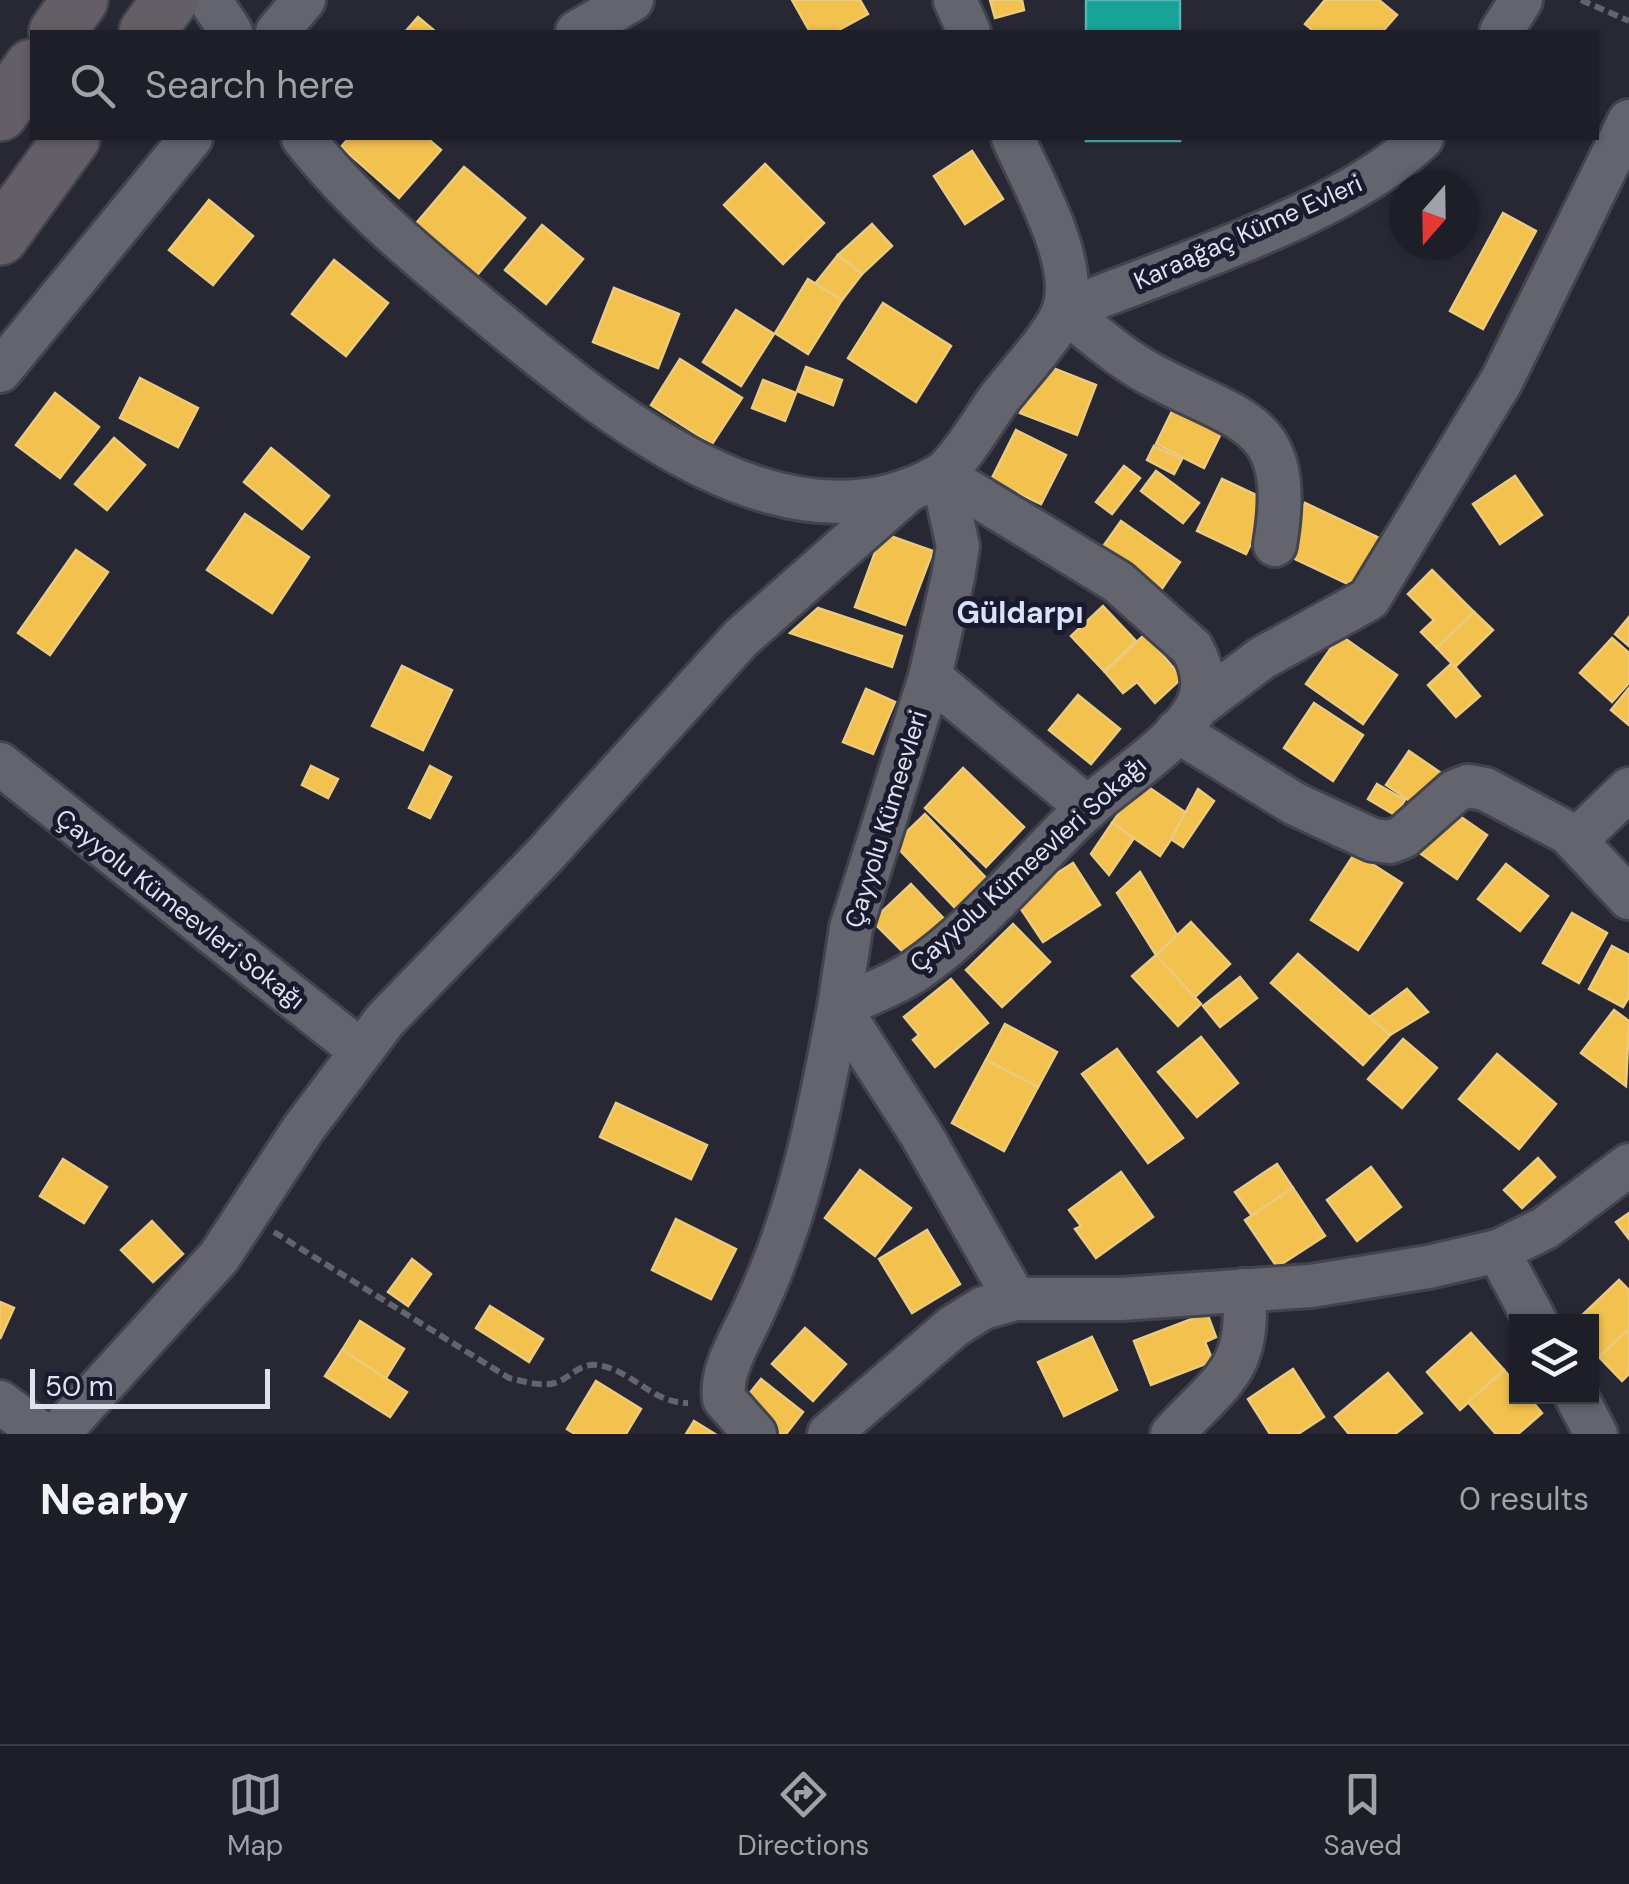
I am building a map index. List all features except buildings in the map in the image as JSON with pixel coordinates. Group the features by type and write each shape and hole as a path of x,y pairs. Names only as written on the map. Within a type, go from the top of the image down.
{"main road":[{"path":"58,30 80,0"},
{"path":"148,30 170,0"},
{"path":"0,113 30,70"},
{"path":"0,238 71,140"}],"street":[{"path":"210,0 231,30"},
{"path":"279,30 304,0"},
{"path":"581,30 632,0"},
{"path":"955,0 968,30"},
{"path":"1501,30 1521,0"},
{"name":"Çayyolu Kümeevleri Sokağı","path":"839,1007 914,972 1187,719 1274,650 1369,599 1502,380 1629,121"},
{"path":"0,371 189,140"},
{"path":"305,140 359,202 408,247 605,408 662,447 752,485 814,498 850,500 926,482 1118,582 1177,632 1200,662 1203,686 1187,719 1296,804 1372,840 1390,842 1403,837 1454,791 1468,786 1517,804 1576,840 1629,898"},
{"path":"58,1434 181,1304 360,1051 741,638 926,482 1064,311 1064,261 1015,140"},
{"name":"Karaağaç Küme Evleri","path":"1064,311 1311,208 1401,159 1420,140"},
{"path":"1064,311 1128,361 1224,406 1259,432 1270,449 1282,495 1275,546"},
{"name":"Çayyolu Kümeevleri","path":"839,1007 864,880 930,677 958,546 926,482"},
{"path":"930,677 1088,808"},
{"name":"Çayyolu Kümeevleri Sokağı","path":"0,764 360,1051"},
{"path":"1576,840 1629,789"},
{"path":"839,1007 922,1136 1015,1300"},
{"path":"756,1434 724,1400 724,1378 766,1284 812,1156 839,1007"},
{"path":"829,1434 954,1326 983,1308 1015,1300 1103,1300 1330,1283 1498,1251 1544,1228 1629,1165"},
{"path":"1498,1251 1532,1314"},
{"path":"1172,1434 1240,1356 1247,1326 1244,1290"},
{"path":"0,1402 42,1434"},
{"path":"1580,1404 1596,1434"}],"path":[{"path":"1581,0 1629,21"},
{"path":"248,1214 509,1378 537,1384 557,1382 582,1366 596,1365 620,1372 660,1400 701,1404 724,1400"}],"district":[{"name":"Güldarpı","path":"1020,612"}]}
